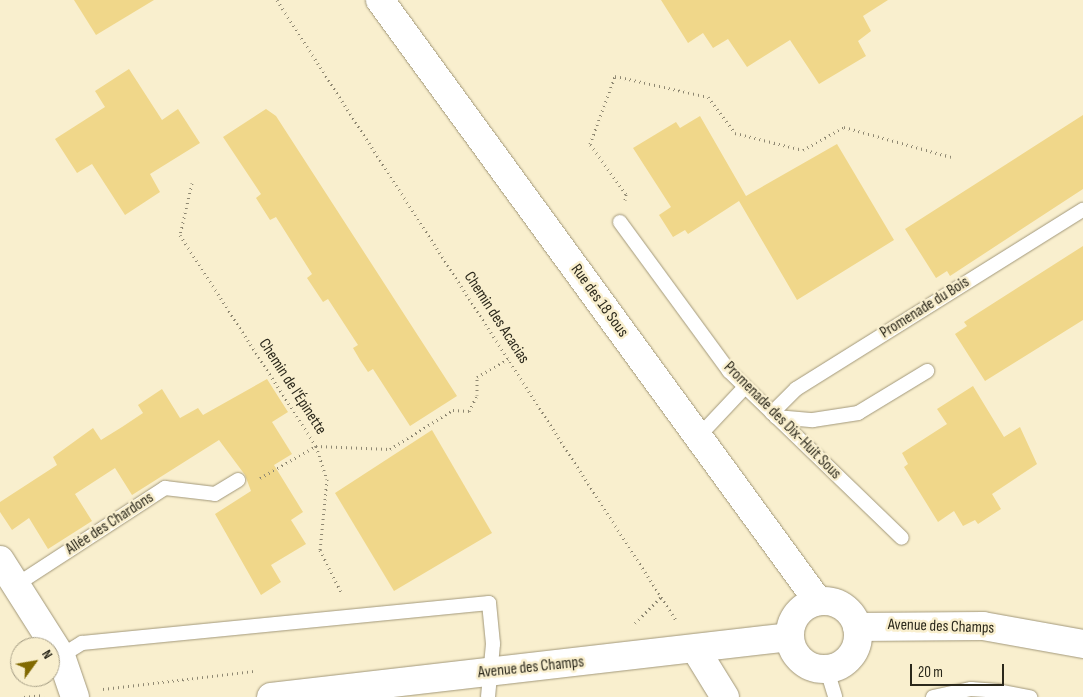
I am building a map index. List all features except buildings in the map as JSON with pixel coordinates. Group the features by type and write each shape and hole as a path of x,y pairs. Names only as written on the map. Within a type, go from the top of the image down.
{"street":[{"name":"Rue des 18 Sous","path":"380,0 818,601"},
{"path":"0,560 61,656 75,697"},
{"path":"818,601 842,606 857,627 852,655 827,670 799,658 790,637 799,612 818,601"},
{"name":"Avenue des Champs","path":"857,627 983,626 1083,644"},
{"name":"Avenue des Champs","path":"271,697 489,685 696,650 790,637"},
{"path":"696,650 725,697"}],"lane":[{"name":"Promenade du Bois","path":"774,415 796,388 1083,210"},
{"name":"Promenade des Dix-Huit Sous","path":"620,222 745,387 902,538"},
{"path":"774,415 813,420 858,413 927,371"},
{"path":"698,438 745,387"},
{"name":"Allée des Chardons","path":"16,585 165,488 215,494 238,480"},
{"path":"61,656 82,643 489,603 493,644 489,685"},
{"path":"827,670 835,697"},
{"path":"933,697 971,689 1030,697"}],"path":[{"name":"Chemin des Acacias","path":"277,0 696,650"},
{"path":"620,222 626,194 590,144 615,76 708,97 734,133 803,150 844,127 951,157"},
{"name":"Chemin de l'Épinette","path":"192,183 180,235 316,446 327,479 320,550 354,616"},
{"path":"238,480 261,478 316,446 390,449 454,410 469,411 477,395 477,377 508,359"}]}
